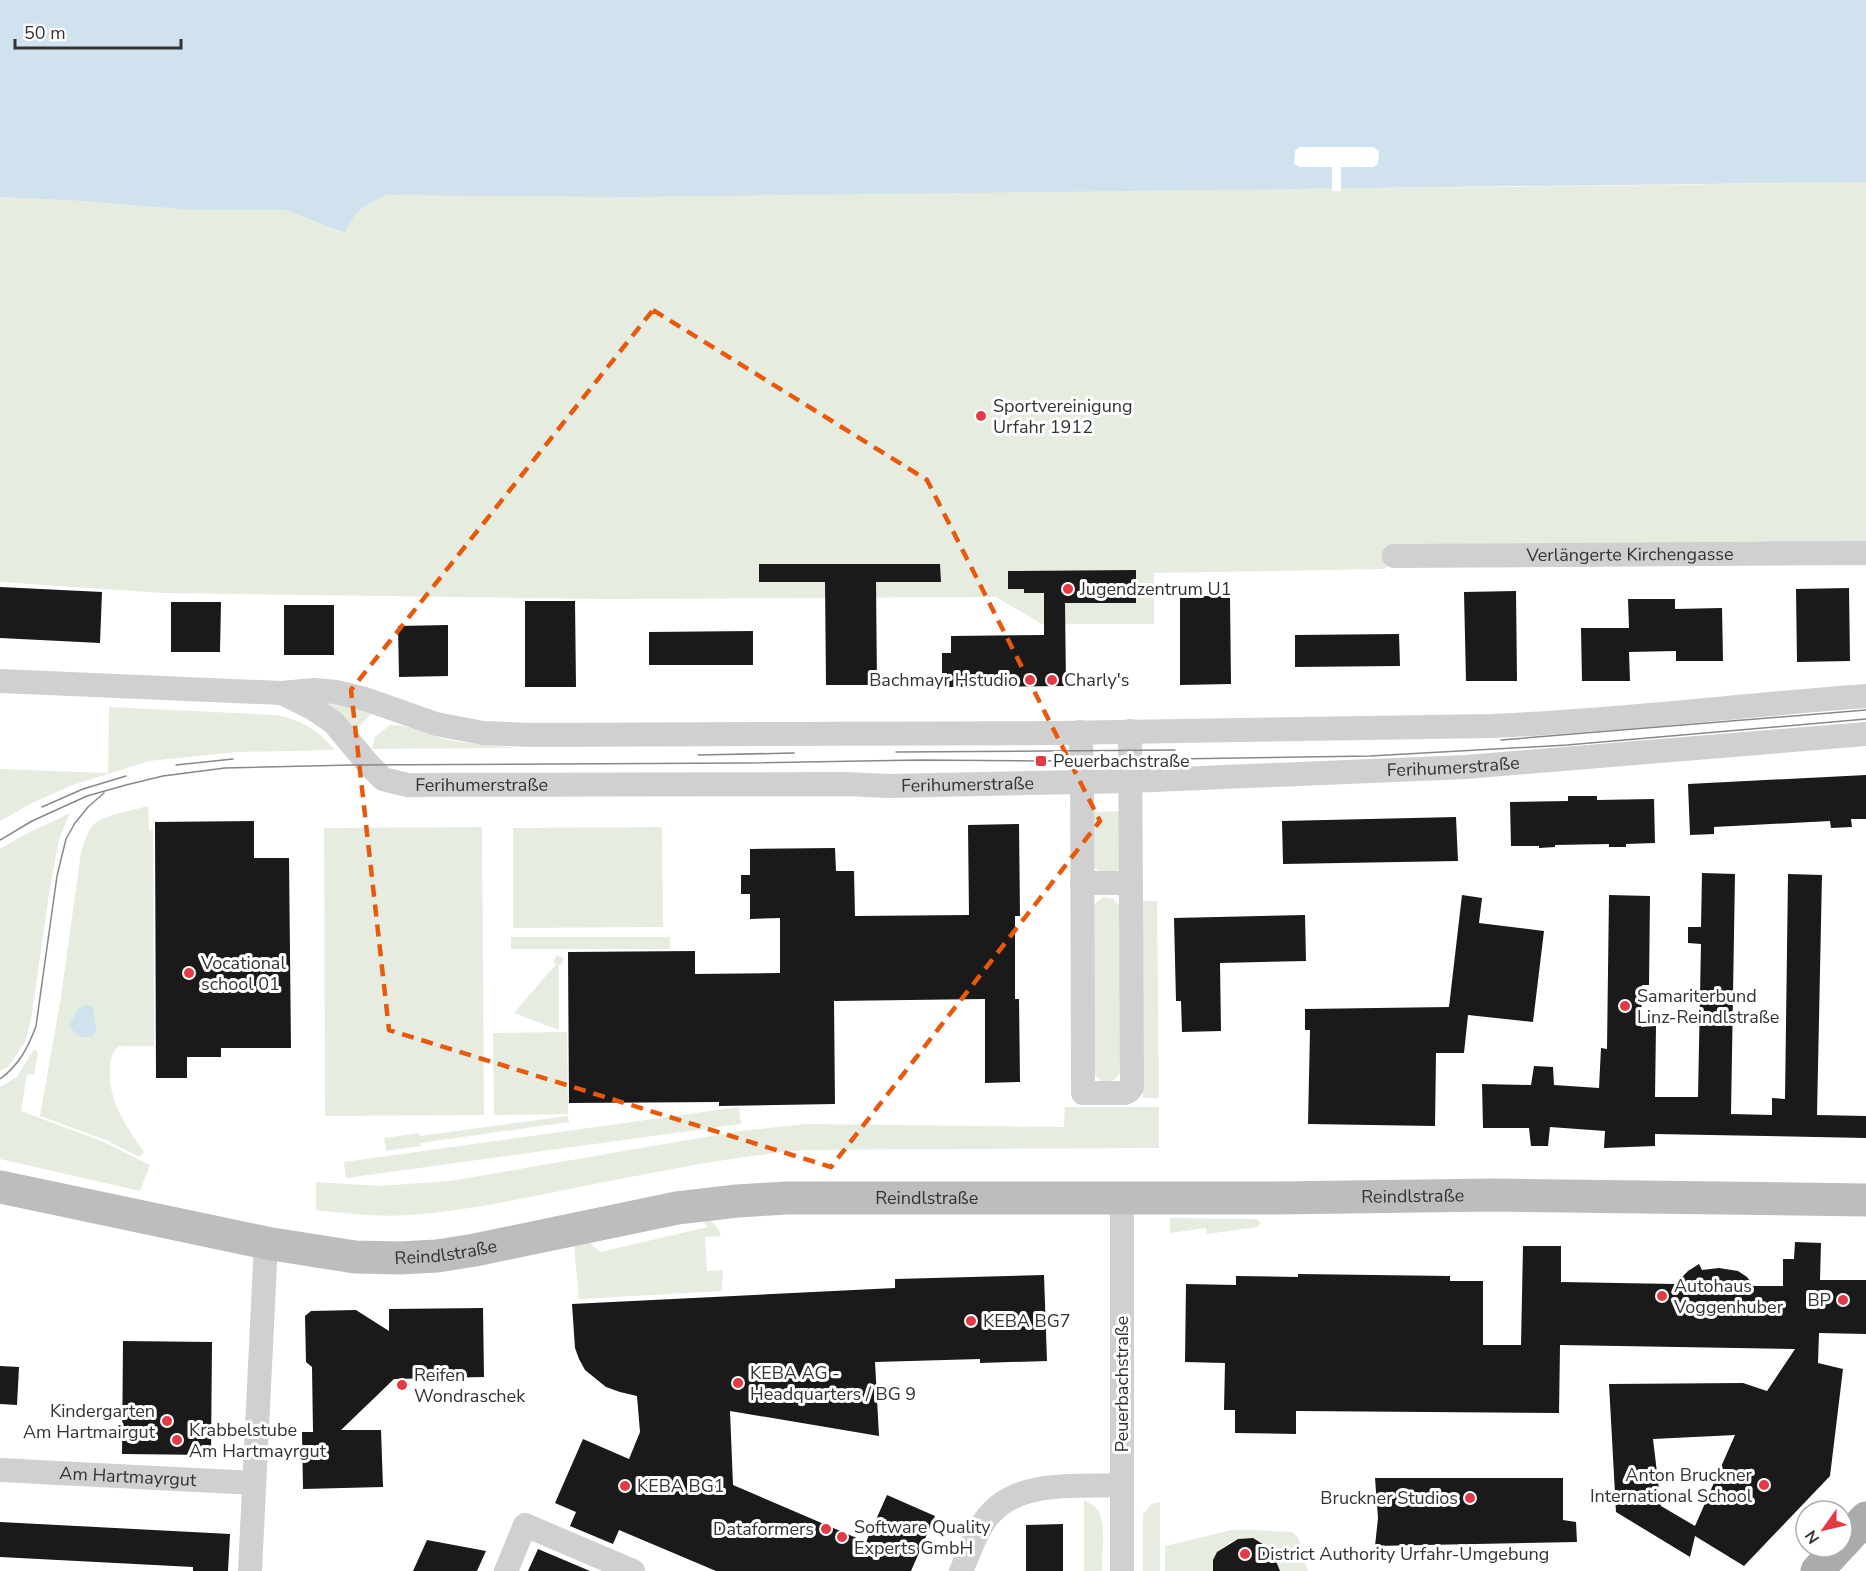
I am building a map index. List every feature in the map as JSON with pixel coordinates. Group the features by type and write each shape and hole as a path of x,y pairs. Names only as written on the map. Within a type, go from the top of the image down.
{"main road":[{"path":"1854,1531 1866,1518"},
{"path":"1817,1571 1828,1559"}],"street":[{"name":"Verlängerte Kirchengasse","path":"1394,556 1866,553"},
{"name":"Ferihumerstraße","path":"0,681 282,693 314,690 336,692 365,699 436,724 505,735 1080,732 1431,727 1551,723 1866,696"},
{"name":"Ferihumerstraße","path":"282,693 314,709 334,723 369,765 384,779 407,785 848,784 888,786 1131,782 1503,764 1866,734"},
{"path":"1080,732 1083,1093 1125,1093 1132,1087 1131,731"},
{"path":"1082,883 1131,884"},
{"name":"Reindlstraße","path":"0,1187 266,1244 355,1257 399,1258 437,1256 475,1250 677,1208 737,1201 836,1197 1122,1198 1495,1195 1866,1200"},
{"name":"Peuerbachstraße","path":"1122,1198 1122,1571"},
{"path":"249,1571 266,1244"},
{"name":"Am Hartmayrgut","path":"0,1470 254,1483"},
{"path":"962,1571 979,1530 991,1513 1006,1500 1040,1488 1122,1485"},
{"path":"506,1571 525,1525 633,1571"}],"highlighted area":[{"path":"653,310 927,480 1100,821 831,1167 389,1030 351,690"}],"shaded area":[{"path":"1866,182 1866,547 1399,548 1385,569 1154,573 1154,624 1042,624 996,597 608,599 164,593 0,582 0,197 192,210 285,210 344,233 352,219 362,209 388,195"},
{"path":"322,697 372,713 355,731 329,707"},
{"path":"109,707 277,715 309,727 335,750 236,752 149,761 73,785 32,803 0,821 0,769 108,773"},
{"path":"390,725 404,726 453,741 519,748 372,749 375,737"},
{"path":"148,806 149,830 153,830 154,1046 119,1046 113,1052 110,1066 112,1090 119,1112 144,1152 139,1157 106,1140 40,1116 61,997 81,852 87,834 98,821"},
{"path":"1120,811 1120,867 1117,871 1100,873 1094,867 1093,812"},
{"path":"70,813 59,839 31,1019 25,1042 8,1067 0,1071 0,849"},
{"path":"482,827 484,1115 325,1116 324,828"},
{"path":"662,827 663,927 513,928 513,828"},
{"path":"1104,897 1113,899 1119,905 1121,1070 1116,1078 1109,1082 1101,1080 1094,1073 1094,906"},
{"path":"1142,901 1157,901 1159,1098 1143,1098"},
{"path":"511,937 670,937 670,949 511,949"},
{"path":"557,955 564,958 559,965 559,1030 514,1013 556,964 553,962"},
{"path":"567,1032 568,1114 494,1115 493,1033"},
{"path":"34,1049 38,1052 34,1075 27,1074 21,1111 104,1142 150,1165 140,1191 0,1159 0,1087 17,1077"},
{"path":"739,1107 741,1124 346,1178 344,1162"},
{"path":"1065,1107 1159,1107 1159,1148 806,1150 700,1164 434,1213 375,1215 316,1210 316,1182 379,1186 450,1181 740,1131 806,1124 1064,1127"},
{"path":"568,1116 569,1122 421,1143 421,1146 386,1151 384,1138 419,1133 420,1136"},
{"path":"695,1213 714,1224 721,1236 705,1237 707,1271 723,1270 722,1291 579,1299 574,1245 586,1239 600,1252 708,1227"},
{"path":"1170,1218 1256,1219 1260,1224 1258,1227 1207,1234 1206,1228 1170,1233"},
{"path":"1084,1500 1096,1508 1101,1518 1102,1571 1084,1571"},
{"path":"1160,1502 1160,1571 1143,1571 1143,1514 1152,1504"},
{"path":"1232,1530 1293,1532 1299,1539 1308,1571 1277,1571 1274,1556 1267,1546 1257,1540 1245,1538 1223,1547 1216,1557 1213,1571 1165,1571 1165,1546"}],"water":[{"path":"0,0 1866,0 1866,182 627,197 388,195 357,213 345,233 285,210 192,210 0,197"},
{"path":"85,1005 93,1007 96,1030 94,1035 82,1037 76,1034 70,1024 77,1011"}],"pier":[{"path":"1300,147 1373,147 1379,151 1378,164 1373,167 1341,167 1341,191 1332,191 1332,167 1300,167 1294,164 1295,151"}],"building":[{"path":"759,564 940,564 941,582 876,582 877,685 826,685 825,582 759,582"},
{"path":"1136,570 1136,603 1065,603 1066,686 947,687 947,673 942,673 942,653 951,653 951,636 1044,635 1044,593 1024,593 1024,589 1008,589 1008,571"},
{"path":"0,587 102,592 100,643 0,638"},
{"path":"1849,588 1850,661 1797,662 1796,589"},
{"path":"1516,591 1517,681 1466,681 1464,592"},
{"path":"1180,596 1230,596 1231,684 1180,685"},
{"path":"1628,599 1675,599 1675,609 1722,608 1723,661 1676,661 1676,651 1629,652 1630,681 1582,681 1581,628 1629,628"},
{"path":"525,601 575,601 576,687 525,687"},
{"path":"171,602 221,602 220,652 171,652"},
{"path":"284,605 334,605 334,655 284,655"},
{"path":"448,625 448,676 399,677 398,626"},
{"path":"753,631 753,665 649,665 649,632"},
{"path":"1399,634 1400,666 1295,667 1295,635"},
{"path":"1866,775 1866,819 1851,819 1852,827 1831,828 1830,821 1714,827 1714,834 1690,835 1688,784"},
{"path":"1568,796 1597,796 1597,800 1654,799 1655,843 1626,844 1626,847 1609,847 1609,844 1555,845 1555,847 1539,848 1539,846 1511,846 1510,802 1568,801"},
{"path":"1456,817 1458,861 1283,864 1282,821"},
{"path":"254,821 254,858 289,858 291,1048 221,1048 221,1057 187,1057 187,1078 156,1078 155,822"},
{"path":"1019,824 1020,916 1015,916 1015,999 1019,999 1020,1082 985,1083 985,999 834,1001 835,1104 719,1106 719,1102 569,1103 568,952 695,951 695,974 780,973 780,918 750,919 750,894 741,894 741,875 750,875 750,849 835,848 836,871 854,871 855,916 969,915 968,825"},
{"path":"1702,873 1735,874 1731,1114 1772,1115 1772,1098 1785,1099 1788,874 1822,875 1817,1115 1866,1116 1866,1138 1655,1134 1655,1146 1604,1148 1605,1131 1550,1127 1548,1146 1531,1146 1529,1128 1483,1128 1482,1084 1531,1085 1534,1066 1553,1067 1554,1085 1599,1088 1601,1048 1607,1049 1609,895 1650,896 1649,985 1642,985 1641,1027 1656,1026 1655,1097 1698,1097 1701,944 1688,943 1688,927 1701,927"},
{"path":"1462,895 1482,898 1479,923 1544,931 1533,1022 1468,1015 1464,1053 1436,1053 1435,1126 1308,1124 1310,1030 1305,1030 1305,1009 1449,1007"},
{"path":"1305,915 1306,961 1220,963 1221,1031 1182,1032 1181,1001 1176,1001 1174,918"},
{"path":"1795,1242 1821,1243 1820,1280 1866,1280 1866,1334 1819,1333 1818,1363 1843,1369 1830,1476 1808,1499 1794,1499 1794,1514 1744,1566 1695,1536 1690,1557 1616,1512 1609,1384 1743,1383 1767,1391 1795,1349 1560,1345 1559,1413 1296,1411 1296,1434 1235,1433 1235,1410 1224,1410 1225,1363 1185,1362 1186,1284 1236,1285 1236,1276 1298,1277 1298,1274 1450,1276 1450,1281 1483,1281 1483,1345 1521,1345 1523,1246 1561,1246 1561,1282 1675,1284 1699,1264 1702,1270 1719,1268 1738,1271 1754,1286 1783,1286 1783,1259 1794,1259","holes":["1735,1435 1695,1526 1661,1506 1653,1439"]},
{"path":"1044,1275 1047,1361 980,1363 980,1359 875,1362 879,1436 730,1411 733,1485 866,1542 887,1495 935,1516 911,1571 716,1571 619,1530 613,1544 570,1526 576,1512 555,1503 583,1439 629,1459 640,1432 637,1396 606,1387 585,1370 579,1359 575,1348 572,1304 895,1288 895,1279"},
{"path":"483,1308 484,1377 394,1379 341,1430 381,1430 383,1487 303,1489 302,1432 313,1432 312,1367 306,1362 305,1316 311,1311 356,1310 389,1331 389,1309"},
{"name":"Kindergarten Am Hartmairgut","path":"123,1341 212,1342 211,1455 122,1454"},
{"path":"0,1366 19,1367 17,1405 0,1404"},
{"name":"Bruckner Studios","path":"1375,1478 1563,1478 1563,1520 1576,1522 1577,1542 1375,1546 1378,1518"},
{"path":"0,1522 230,1534 228,1571 193,1571 193,1567 0,1557"},
{"path":"1063,1524 1063,1571 1026,1571 1026,1525"},
{"name":"District Authority Urfahr-Umgebung","path":"1253,1538 1271,1549 1280,1571 1213,1571 1213,1560 1217,1552 1238,1539"},
{"path":"427,1540 486,1551 477,1571 413,1571"},
{"path":"538,1549 590,1571 528,1571"}],"tram line":[{"path":"1501,740 1866,710"},
{"path":"0,840 32,821 87,796 163,776 225,768 1370,756 1567,745 1866,719"},
{"path":"896,752 1175,750"},
{"path":"698,755 794,753"},
{"path":"176,765 233,759"},
{"path":"42,807 83,789 126,776"},
{"path":"0,1079 22,1056 36,1026 57,876 66,839 88,807 104,793"}],"place":[{"name":"Sportvereinigung Urfahr 1912","path":"981,416"},
{"name":"Jugendzentrum U1","path":"1068,589"},
{"name":"Bachmayr Hstudio","path":"1030,680"},
{"name":"Charly's","path":"1052,680"},
{"name":"Peuerbachstraße","path":"1041,761"},
{"name":"Vocational school 01","path":"189,973"},
{"name":"Samariterbund Linz-Reindlstraße","path":"1625,1006"},
{"name":"Autohaus Voggenhuber","path":"1662,1296"},
{"name":"BP","path":"1843,1300"},
{"name":"KEBA BG7","path":"971,1321"},
{"name":"KEBA AG - Headquarters / BG 9","path":"738,1383"},
{"name":"Reifen Wondraschek","path":"402,1385"},
{"name":"Kindergarten Am Hartmairgut","path":"167,1421"},
{"name":"Krabbelstube Am Hartmayrgut","path":"177,1440"},
{"name":"Anton Bruckner International School","path":"1764,1485"},
{"name":"KEBA BG1","path":"625,1486"},
{"name":"Bruckner Studios","path":"1470,1498"},
{"name":"Dataformers","path":"826,1529"},
{"name":"Software Quality Experts GmbH","path":"842,1537"},
{"name":"District Authority Urfahr-Umgebung","path":"1245,1554"}]}
